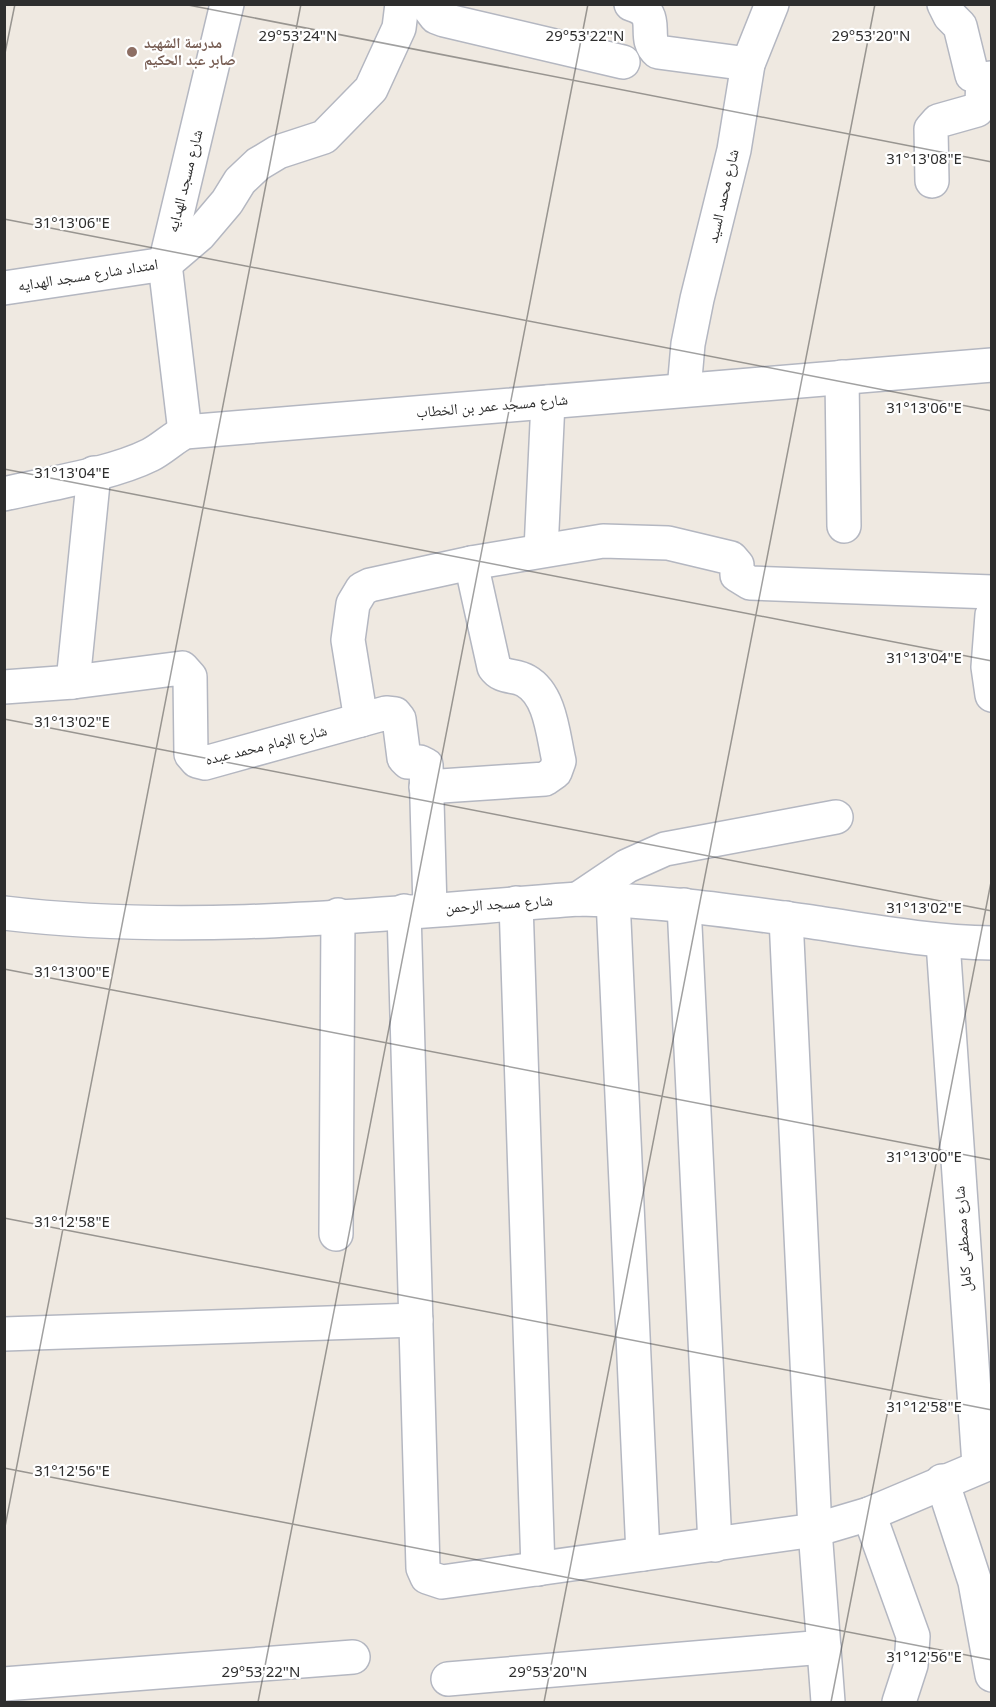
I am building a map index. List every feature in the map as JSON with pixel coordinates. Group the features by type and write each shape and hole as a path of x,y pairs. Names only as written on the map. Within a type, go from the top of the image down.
{"street":[{"name":"شارع مسجد الهدايه","path":"185,432 165,264 227,4"},
{"name":"امتداد شارع مسجد الهدايه","path":"4,288 165,264 199,235 228,202 240,181 258,164 278,152 324,136 371,89 399,28 402,4"},
{"path":"426,4 436,17 444,20 623,62"},
{"path":"631,4 648,14 651,44 658,52 748,64"},
{"name":"شارع محمد السيد","path":"684,390 693,322 734,150 748,64 772,4"},
{"path":"932,181 931,129 938,121 977,110 982,102 987,79 972,75 960,26 945,10 944,4"},
{"name":"شارع مسجد عمر بن الخطاب","path":"4,494 94,473 151,454 167,441 185,432 992,364"},
{"path":"842,377 844,526"},
{"path":"542,550 548,402"},
{"path":"73,682 94,473"},
{"path":"361,720 348,640 352,604 356,596 370,585 471,563 603,541 668,543 731,558 737,565 737,575 750,583 992,592"},
{"path":"426,787 544,778 558,767 559,761 544,702 538,692 529,682 517,676 501,674 494,667 471,563"},
{"path":"992,615 988,667 992,695"},
{"name":"شارع الإمام محمد عبده","path":"4,687 73,682 177,668 185,670 190,677 191,754 201,763 386,713 397,716 404,758 408,762 425,764 426,787 417,910 416,1320 425,1573 432,1580 442,1582 538,1569"},
{"path":"578,899 627,866 665,849 836,817"},
{"name":"شارع مسجد الرحمن","path":"4,913 69,921 204,924 578,899 613,899 786,918 943,942 992,942"},
{"path":"613,899 643,1554"},
{"path":"516,903 538,1569 815,1530 869,1514 985,1464"},
{"path":"684,905 715,1545"},
{"path":"336,1234 338,915"},
{"path":"786,918 815,1530 828,1702"},
{"name":"شارع مصطفى كامل","path":"943,942 985,1464"},
{"path":"4,1334 416,1320"},
{"path":"942,1481 975,1582 992,1675"},
{"path":"869,1514 913,1636 911,1665 899,1702"},
{"path":"448,1678 824,1647"},
{"path":"4,1684 353,1657"}],"place":[{"name":"مدرسة الشهيد صابر عبد الحكيم","path":"132,52"}]}
